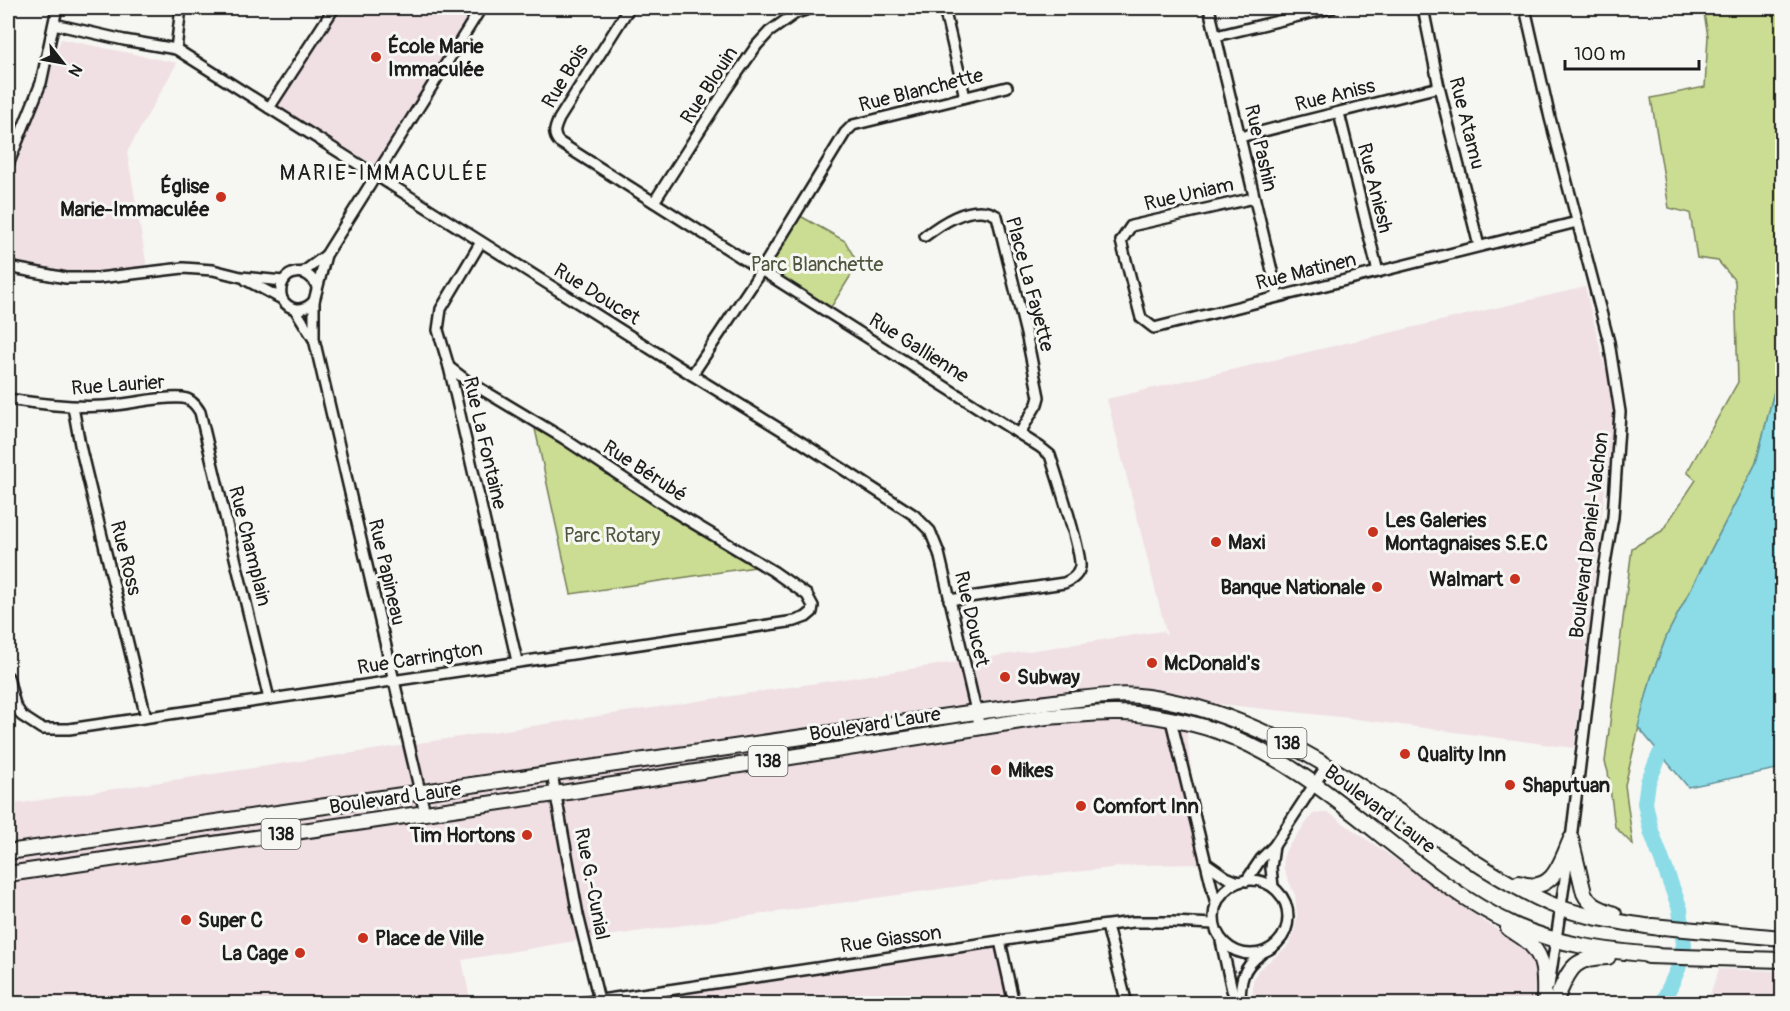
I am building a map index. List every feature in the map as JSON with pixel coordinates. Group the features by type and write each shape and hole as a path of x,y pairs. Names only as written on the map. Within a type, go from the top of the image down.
{"highway":[{"name":"Boulevard Laure","path":"8,852 976,712 1110,695 1145,696 1221,714 1260,729 1327,765 1481,866 1522,890 1561,907 1616,922 1659,928"},
{"name":"Boulevard Laure","path":"8,874 555,794 1046,717 1120,713 1171,720 1217,731 1272,757 1315,783 1457,891 1486,910 1523,928 1555,940 1615,952 1656,956"},
{"path":"1481,866 1523,884 1537,886 1550,880 1571,839"},
{"path":"1571,839 1588,901 1599,909 1659,928"},
{"path":"1486,910 1530,944 1540,957 1543,966 1545,1004"},
{"name":"138","path":"1659,928 1782,938"},
{"path":"1554,1004 1569,972 1577,962 1585,959 1656,956"},
{"name":"138","path":"1656,956 1782,960"}],"street":[{"path":"8,165 41,83 57,8"},
{"path":"176,49 181,8"},
{"path":"180,20 188,8"},
{"path":"269,108 334,8"},
{"path":"314,339 314,301 326,255 480,8"},
{"name":"Rue Bois","path":"555,134 554,129 559,119 629,8"},
{"name":"Rue Blouin","path":"654,202 724,91 757,45 769,32 796,13 812,8"},
{"path":"944,8 965,97"},
{"name":"Rue Pashin","path":"1209,8 1278,296"},
{"path":"1216,36 1332,8"},
{"name":"Rue Atamu","path":"1423,8 1439,87 1479,246"},
{"name":"Boulevard Daniel-Vachon","path":"1525,8 1609,342 1620,412 1613,517 1591,669 1571,839 1545,1004"},
{"name":"Rue Doucet","path":"54,24 176,49 801,442 924,524 930,531 939,553 980,728"},
{"name":"Rue Blanchette","path":"692,375 845,133 853,125 1007,87"},
{"name":"Rue Aniss","path":"1240,137 1439,87"},
{"name":"Rue Aniesh","path":"1339,112 1378,272"},
{"name":"Rue Gallienne","path":"555,134 559,142 1020,433 1050,455 1080,565 1078,573 1072,580 1064,583 949,600"},
{"name":"Rue Uniam","path":"1131,226 1254,198"},
{"name":"Place La Fayette","path":"925,236 950,219 971,212 990,212 997,216 1039,397 1020,433"},
{"name":"Rue Matinen","path":"1131,226 1121,241 1141,318 1154,328 1577,222"},
{"name":"Rue La Fontaine","path":"481,242 441,309 438,330 449,367 517,661"},
{"path":"314,339 295,309 285,304 280,293 283,281 291,274 302,273 326,255"},
{"path":"8,267 66,278 98,278 183,268 213,270 241,277 283,281"},
{"path":"302,273 311,278 317,287"},
{"path":"241,277 282,299"},
{"path":"295,309 306,308 314,301"},
{"name":"Rue Papineau","path":"314,339 424,813"},
{"name":"Rue Bérubé","path":"449,367 466,380 563,438 673,511 773,571 807,596 813,606 812,612"},
{"name":"Rue Laurier","path":"8,399 73,407 185,398 195,403"},
{"name":"Rue Champlain","path":"195,403 200,412 269,699"},
{"name":"Rue Ross","path":"73,407 81,450 146,717"},
{"name":"Rue Carrington","path":"8,677 15,705 22,716 42,729 59,729 795,621 812,612"},
{"path":"1171,720 1216,904 1214,924 1221,940 1232,990 1239,1004"},
{"path":"1242,882 1274,846 1327,765"},
{"name":"Rue G.-Cunial","path":"552,774 578,915 599,1000"},
{"path":"1273,887 1271,868 1274,846"},
{"path":"1206,863 1226,877 1242,882"},
{"path":"1216,904 1229,887 1255,880 1273,887 1286,906 1288,917 1286,929 1281,939 1273,947 1249,962 1240,986 1239,1004"},
{"name":"Rue Giasson","path":"574,1004 1133,922 1214,924"},
{"path":"1107,926 1126,1004"},
{"path":"1221,940 1240,953 1251,955 1262,953"},
{"path":"1000,941 1014,1004"}],"shaded area":[{"name":"École Marie Immaculée","path":"342,8 473,8 374,165 278,106"},
{"path":"61,39 177,63 127,152 147,267 68,275 8,259 8,180 37,111"},
{"path":"1585,287 1608,379 1614,414 1574,748 1349,718 1183,700 1202,864 1138,865 1010,879 586,939 462,960 471,1003 8,1004 8,805 1162,631 1167,636 1107,399"},
{"path":"1329,813 1485,922 1522,945 1536,974 1533,1003 1253,1004 1253,981 1258,970 1286,948 1294,935 1297,916 1295,895 1284,870 1283,858 1287,848 1313,814"},
{"path":"997,947 1008,1003 596,1004"},
{"path":"1719,969 1782,971 1782,1003 1707,1003"}],"green space":[{"path":"1703,8 1782,8 1782,360 1756,463 1667,635 1651,678 1625,785 1633,845 1615,827 1605,762 1632,548 1662,531 1696,480 1687,472 1738,382 1735,281 1718,261 1697,258 1690,213 1669,208 1651,98 1705,87 1708,36"},
{"name":"Parc Blanchette","path":"795,213 845,241 858,264 828,312 759,267"},
{"name":"Parc Rotary","path":"534,424 762,566 571,594"}],"water":[{"path":"1782,360 1782,768 1688,787 1638,727 1651,678 1667,635 1756,463"}],"waterway":[{"path":"1660,754 1648,782 1645,803 1651,831 1680,909 1684,945 1678,969 1662,1004"}],"place":[{"name":"École Marie Immaculée","path":"376,57"},
{"name":"Église Marie-Immaculée","path":"221,197"},
{"name":"Les Galeries Montagnaises S.E.C","path":"1373,532"},
{"name":"Maxi","path":"1216,542"},
{"name":"Walmart","path":"1515,579"},
{"name":"Banque Nationale","path":"1377,587"},
{"name":"McDonald's","path":"1152,663"},
{"name":"Subway","path":"1005,677"},
{"name":"Quality Inn","path":"1405,754"},
{"name":"Mikes","path":"996,770"},
{"name":"Shaputuan","path":"1510,785"},
{"name":"Comfort Inn","path":"1081,806"},
{"name":"Tim Hortons","path":"527,835"},
{"name":"Super C","path":"186,920"},
{"name":"Place de Ville","path":"363,938"},
{"name":"La Cage","path":"300,953"}],"district":[{"name":"MARIE-IMMACULÉE","path":"384,173"}]}
